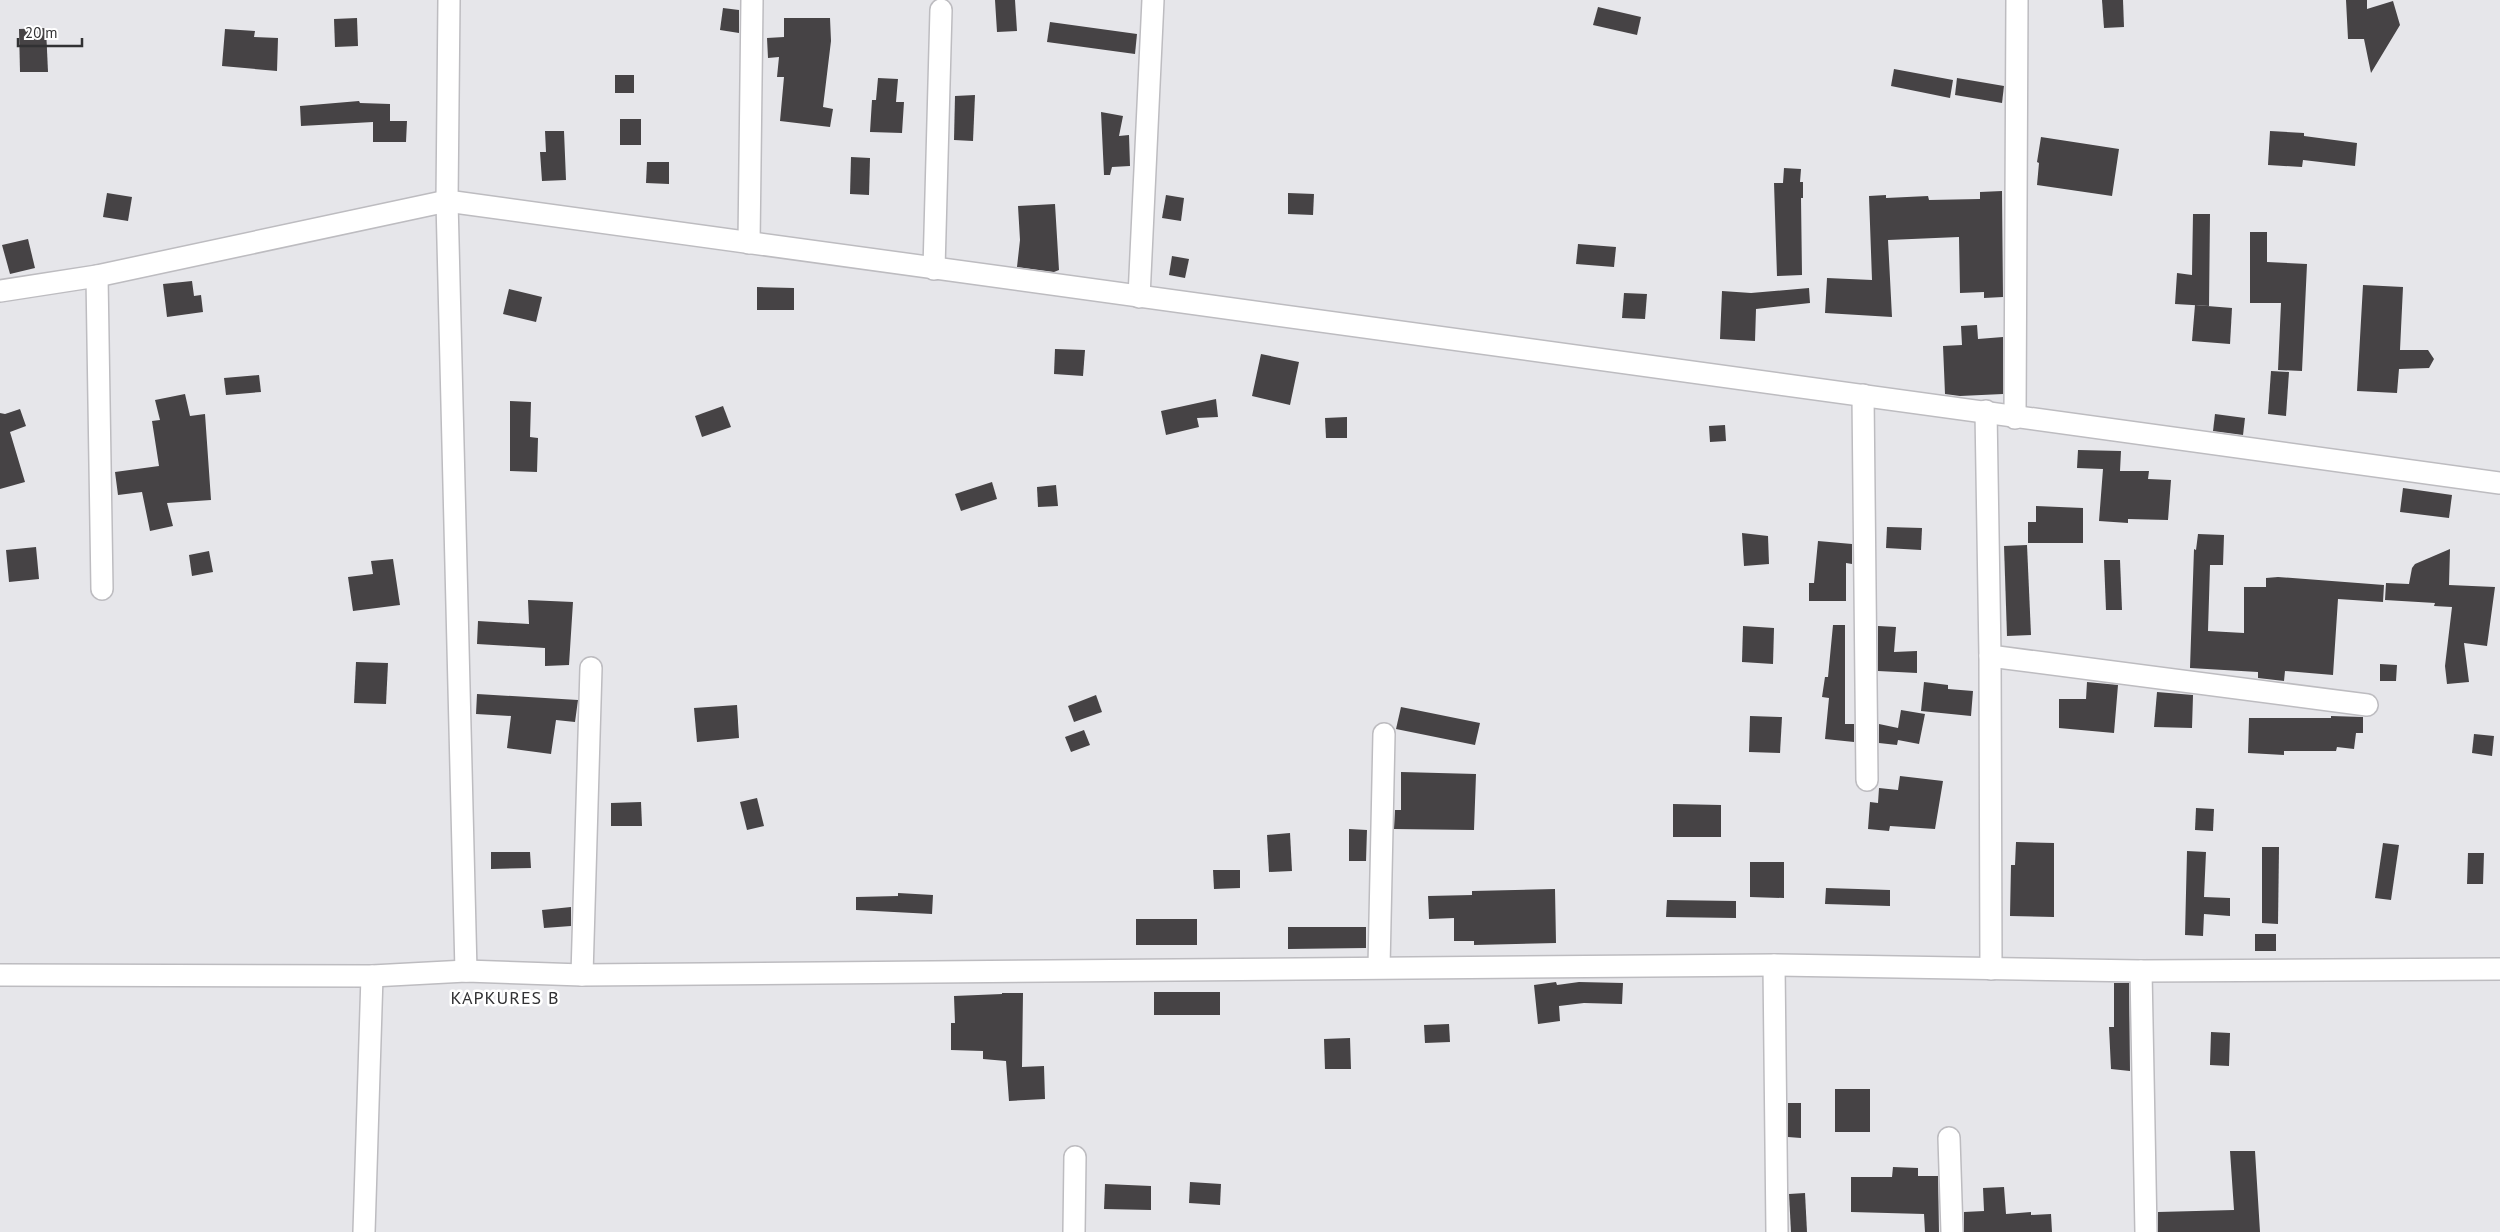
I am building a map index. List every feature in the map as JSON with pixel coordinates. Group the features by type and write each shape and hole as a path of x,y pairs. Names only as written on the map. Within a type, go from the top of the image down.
{"street":[{"path":"450,0 447,201 466,971"},
{"path":"749,243 752,0"},
{"path":"1139,297 1152,0"},
{"path":"2015,418 2017,0"},
{"path":"934,269 941,10"},
{"path":"0,291 97,276 447,201 1139,297 1986,411 2015,418 2500,483"},
{"path":"97,276 102,588"},
{"path":"1863,395 1868,780"},
{"path":"1986,411 1990,656 1991,969"},
{"path":"1990,656 2367,705"},
{"path":"582,975 591,668"},
{"path":"1379,967 1384,734"},
{"path":"1774,965 1777,1232"},
{"path":"0,974 372,976 466,971 582,975 1774,965 1944,966 1991,969 2141,971 2500,969"},
{"path":"2141,971 2146,1232"},
{"path":"364,1232 372,976"},
{"path":"1949,1138 1952,1232"},
{"path":"1074,1157 1074,1232"}],"building":[{"path":"995,0 1015,0 1017,31 997,32"},
{"path":"2102,0 2123,0 2124,27 2104,28"},
{"path":"2346,0 2367,0 2367,9 2393,1 2400,25 2371,73 2364,39 2348,39"},
{"path":"1598,7 1641,17 1637,35 1593,25"},
{"path":"723,8 739,10 739,33 720,30"},
{"path":"357,18 358,46 335,47 334,19"},
{"path":"784,18 830,18 831,41 823,107 833,109 830,127 780,121 784,77 777,77 779,57 768,58 767,38 784,37"},
{"path":"1050,22 1137,34 1135,54 1047,42"},
{"path":"46,28 48,72 20,72 19,29"},
{"path":"225,29 255,31 254,37 278,38 277,71 222,66"},
{"path":"1894,69 1953,80 1950,98 1891,86"},
{"path":"615,75 634,75 634,93 615,93"},
{"path":"878,78 898,79 896,102 904,102 902,133 870,132 872,100 876,100"},
{"path":"1957,78 2004,86 2002,103 1955,95"},
{"path":"975,95 973,141 954,140 955,96"},
{"path":"359,101 360,103 390,104 390,121 407,121 406,142 373,142 373,122 301,126 300,106"},
{"path":"1101,112 1123,116 1119,136 1129,135 1130,166 1112,167 1110,175 1104,175"},
{"path":"620,119 641,119 641,145 620,145"},
{"path":"545,131 564,131 566,180 542,181 540,152 546,152"},
{"path":"2270,131 2304,133 2304,136 2357,143 2355,166 2303,160 2302,167 2268,165"},
{"path":"2041,137 2119,149 2112,196 2037,185 2039,163 2037,162"},
{"path":"851,157 870,158 869,195 850,194"},
{"path":"647,162 669,162 669,184 646,183"},
{"path":"1784,168 1801,169 1800,182 1803,182 1803,198 1801,198 1802,275 1777,276 1774,183 1783,183"},
{"path":"2002,191 2003,297 1984,298 1984,292 1960,293 1959,237 1888,240 1892,317 1825,313 1827,278 1872,280 1869,196 1886,195 1886,198 1928,196 1929,200 1980,199 1980,192"},
{"path":"107,193 132,197 128,221 103,217"},
{"path":"1288,193 1314,194 1313,215 1288,214"},
{"path":"1166,195 1184,198 1181,221 1162,218"},
{"path":"1055,204 1059,270 1054,272 1017,267 1020,240 1018,206"},
{"path":"2193,214 2210,214 2209,306 2175,304 2177,273 2192,275"},
{"path":"2250,232 2267,232 2267,262 2307,264 2302,371 2278,370 2281,303 2250,303"},
{"path":"28,239 35,268 10,274 2,245"},
{"path":"1578,244 1616,247 1614,267 1576,264"},
{"path":"1172,256 1189,259 1185,278 1169,275"},
{"path":"192,281 194,296 201,295 203,312 167,317 163,284"},
{"path":"2363,285 2403,287 2400,350 2428,350 2434,359 2429,368 2399,369 2397,393 2357,391"},
{"path":"757,287 794,288 794,310 757,310"},
{"path":"1809,288 1810,303 1756,309 1755,341 1720,339 1722,291 1751,293"},
{"path":"509,289 542,297 536,322 503,314"},
{"path":"1624,293 1647,294 1645,319 1622,318"},
{"path":"2195,305 2232,308 2230,344 2192,341"},
{"path":"1977,325 1978,339 2003,337 2003,394 1960,396 1945,394 1943,346 1962,345 1961,326"},
{"path":"1055,349 1085,350 1083,376 1054,374"},
{"path":"1261,354 1299,362 1290,405 1252,396"},
{"path":"2271,371 2289,372 2286,416 2268,414"},
{"path":"259,375 261,392 226,395 224,378"},
{"path":"185,394 190,416 205,414 211,500 167,503 173,526 150,531 142,492 118,495 115,472 159,466 152,421 160,420 155,400"},
{"path":"1216,399 1218,417 1197,418 1199,427 1166,435 1161,411"},
{"path":"510,401 531,402 530,437 538,438 537,472 510,471"},
{"path":"723,406 731,427 702,437 695,416"},
{"path":"20,409 26,426 10,432 25,482 0,489 0,413 5,414"},
{"path":"2215,414 2245,418 2243,435 2213,431"},
{"path":"1347,417 1347,438 1326,438 1325,418"},
{"path":"1725,425 1726,441 1710,442 1709,426"},
{"path":"2078,450 2121,451 2120,471 2149,471 2148,479 2171,480 2168,520 2128,519 2128,523 2099,521 2103,469 2077,468"},
{"path":"992,482 997,499 961,511 955,494"},
{"path":"1056,485 1058,506 1038,507 1037,487"},
{"path":"2403,488 2452,495 2449,518 2400,512"},
{"path":"2036,506 2083,508 2083,543 2028,543 2028,522 2036,522"},
{"path":"1887,527 1922,528 1921,550 1886,548"},
{"path":"1742,533 1768,536 1769,564 1744,566"},
{"path":"2198,534 2224,535 2223,565 2210,565 2208,631 2244,633 2244,587 2266,587 2266,578 2278,577 2384,585 2383,602 2338,599 2333,675 2285,671 2284,681 2258,678 2258,672 2190,668 2194,549 2196,550"},
{"path":"1818,541 1852,544 1852,564 1846,563 1846,601 1809,601 1809,583 1814,583"},
{"path":"2027,545 2031,635 2007,636 2004,546"},
{"path":"36,547 39,579 9,582 6,550"},
{"path":"2450,549 2449,585 2495,587 2487,646 2464,643 2469,682 2447,684 2445,666 2452,607 2434,606 2435,603 2385,600 2386,583 2409,584 2412,568 2415,564"},
{"path":"209,551 213,572 192,576 189,555"},
{"path":"393,559 400,605 353,611 348,577 373,574 371,561"},
{"path":"2104,560 2120,560 2122,610 2106,610"},
{"path":"528,600 573,602 569,665 545,666 545,648 477,644 478,621 529,624"},
{"path":"1833,625 1845,625 1845,724 1854,724 1854,742 1825,739 1829,698 1822,697 1825,677 1828,677"},
{"path":"1743,626 1774,628 1773,664 1742,662"},
{"path":"1878,626 1896,627 1894,652 1917,651 1917,673 1878,671"},
{"path":"356,662 388,663 386,704 354,703"},
{"path":"2380,664 2397,665 2396,681 2380,681"},
{"path":"1924,682 1948,685 1948,689 1973,691 1971,716 1921,711"},
{"path":"2087,682 2118,685 2114,733 2059,728 2059,699 2086,699"},
{"path":"2157,692 2193,695 2192,728 2154,727"},
{"path":"477,694 578,700 575,722 556,720 551,754 507,748 511,716 476,714"},
{"path":"1096,695 1102,712 1074,722 1068,706"},
{"path":"737,705 739,738 697,742 694,708"},
{"path":"1401,707 1480,723 1475,745 1396,729"},
{"path":"1901,710 1925,714 1919,744 1898,740 1897,745 1879,743 1879,724 1898,728"},
{"path":"1750,716 1782,717 1780,753 1749,752"},
{"path":"2331,716 2363,717 2363,733 2356,733 2354,749 2337,747 2336,751 2284,751 2284,755 2248,753 2249,718 2331,718"},
{"path":"1084,730 1090,745 1071,752 1065,737"},
{"path":"2474,734 2494,736 2492,756 2472,753"},
{"path":"1401,772 1476,774 1474,830 1394,829 1395,810 1401,810"},
{"path":"1900,776 1943,781 1935,829 1890,826 1889,831 1868,829 1870,802 1878,803 1879,788 1898,790"},
{"path":"757,798 764,826 747,830 740,802"},
{"path":"641,802 642,826 611,826 611,803"},
{"path":"1673,804 1721,805 1721,837 1673,837"},
{"path":"2196,808 2214,809 2213,831 2195,830"},
{"path":"1349,829 1367,830 1366,861 1349,861"},
{"path":"1290,833 1292,871 1269,872 1267,835"},
{"path":"2016,842 2054,843 2054,917 2010,916 2011,865 2015,865"},
{"path":"2383,843 2399,845 2391,900 2375,898"},
{"path":"2262,847 2279,847 2278,924 2262,923"},
{"path":"2187,851 2206,852 2204,897 2230,898 2230,916 2204,914 2203,936 2185,935"},
{"path":"491,852 530,852 531,868 491,869"},
{"path":"2468,853 2484,853 2483,884 2467,884"},
{"path":"1750,862 1784,862 1784,898 1750,897"},
{"path":"1213,870 1240,870 1240,888 1214,889"},
{"path":"1826,888 1890,890 1890,906 1825,904"},
{"path":"1555,889 1556,943 1474,945 1474,941 1454,941 1454,918 1429,919 1428,896 1472,895 1472,891"},
{"path":"898,893 933,895 932,914 856,910 856,897 898,896"},
{"path":"1667,900 1736,901 1736,918 1666,917"},
{"path":"571,907 571,926 544,928 542,910"},
{"path":"1136,919 1197,919 1197,945 1136,945"},
{"path":"1288,927 1366,927 1366,948 1288,949"},
{"path":"2255,934 2276,934 2276,951 2255,951"},
{"path":"1556,982 1557,985 1579,982 1623,983 1622,1004 1584,1003 1559,1006 1560,1021 1538,1024 1534,985"},
{"path":"2114,983 2129,983 2130,1071 2111,1069 2109,1027 2114,1027"},
{"path":"1154,992 1220,992 1220,1015 1154,1015"},
{"path":"1023,993 1022,1067 1044,1066 1045,1099 1009,1101 1006,1061 983,1059 983,1051 951,1050 951,1023 955,1023 954,996"},
{"path":"1449,1024 1450,1042 1425,1043 1424,1025"},
{"path":"2211,1032 2230,1033 2229,1066 2210,1065"},
{"path":"1350,1038 1351,1069 1325,1069 1324,1039"},
{"path":"1835,1089 1870,1089 1870,1132 1835,1132"},
{"path":"1788,1103 1801,1103 1801,1138 1788,1137"},
{"path":"2230,1151 2255,1151 2260,1232 2158,1232 2158,1212 2234,1210"},
{"path":"1893,1167 1918,1168 1918,1176 1938,1176 1939,1232 1925,1232 1924,1214 1851,1212 1851,1177 1892,1177"},
{"path":"1190,1182 1221,1184 1220,1205 1189,1203"},
{"path":"1105,1184 1151,1186 1151,1210 1104,1209"},
{"path":"2004,1187 2006,1214 2031,1212 2031,1215 2051,1214 2052,1232 1964,1232 1964,1212 1984,1211 1983,1188"},
{"path":"1805,1193 1807,1232 1791,1232 1789,1194"}],"district":[{"name":"KAPKURES B","path":"505,998"}]}
